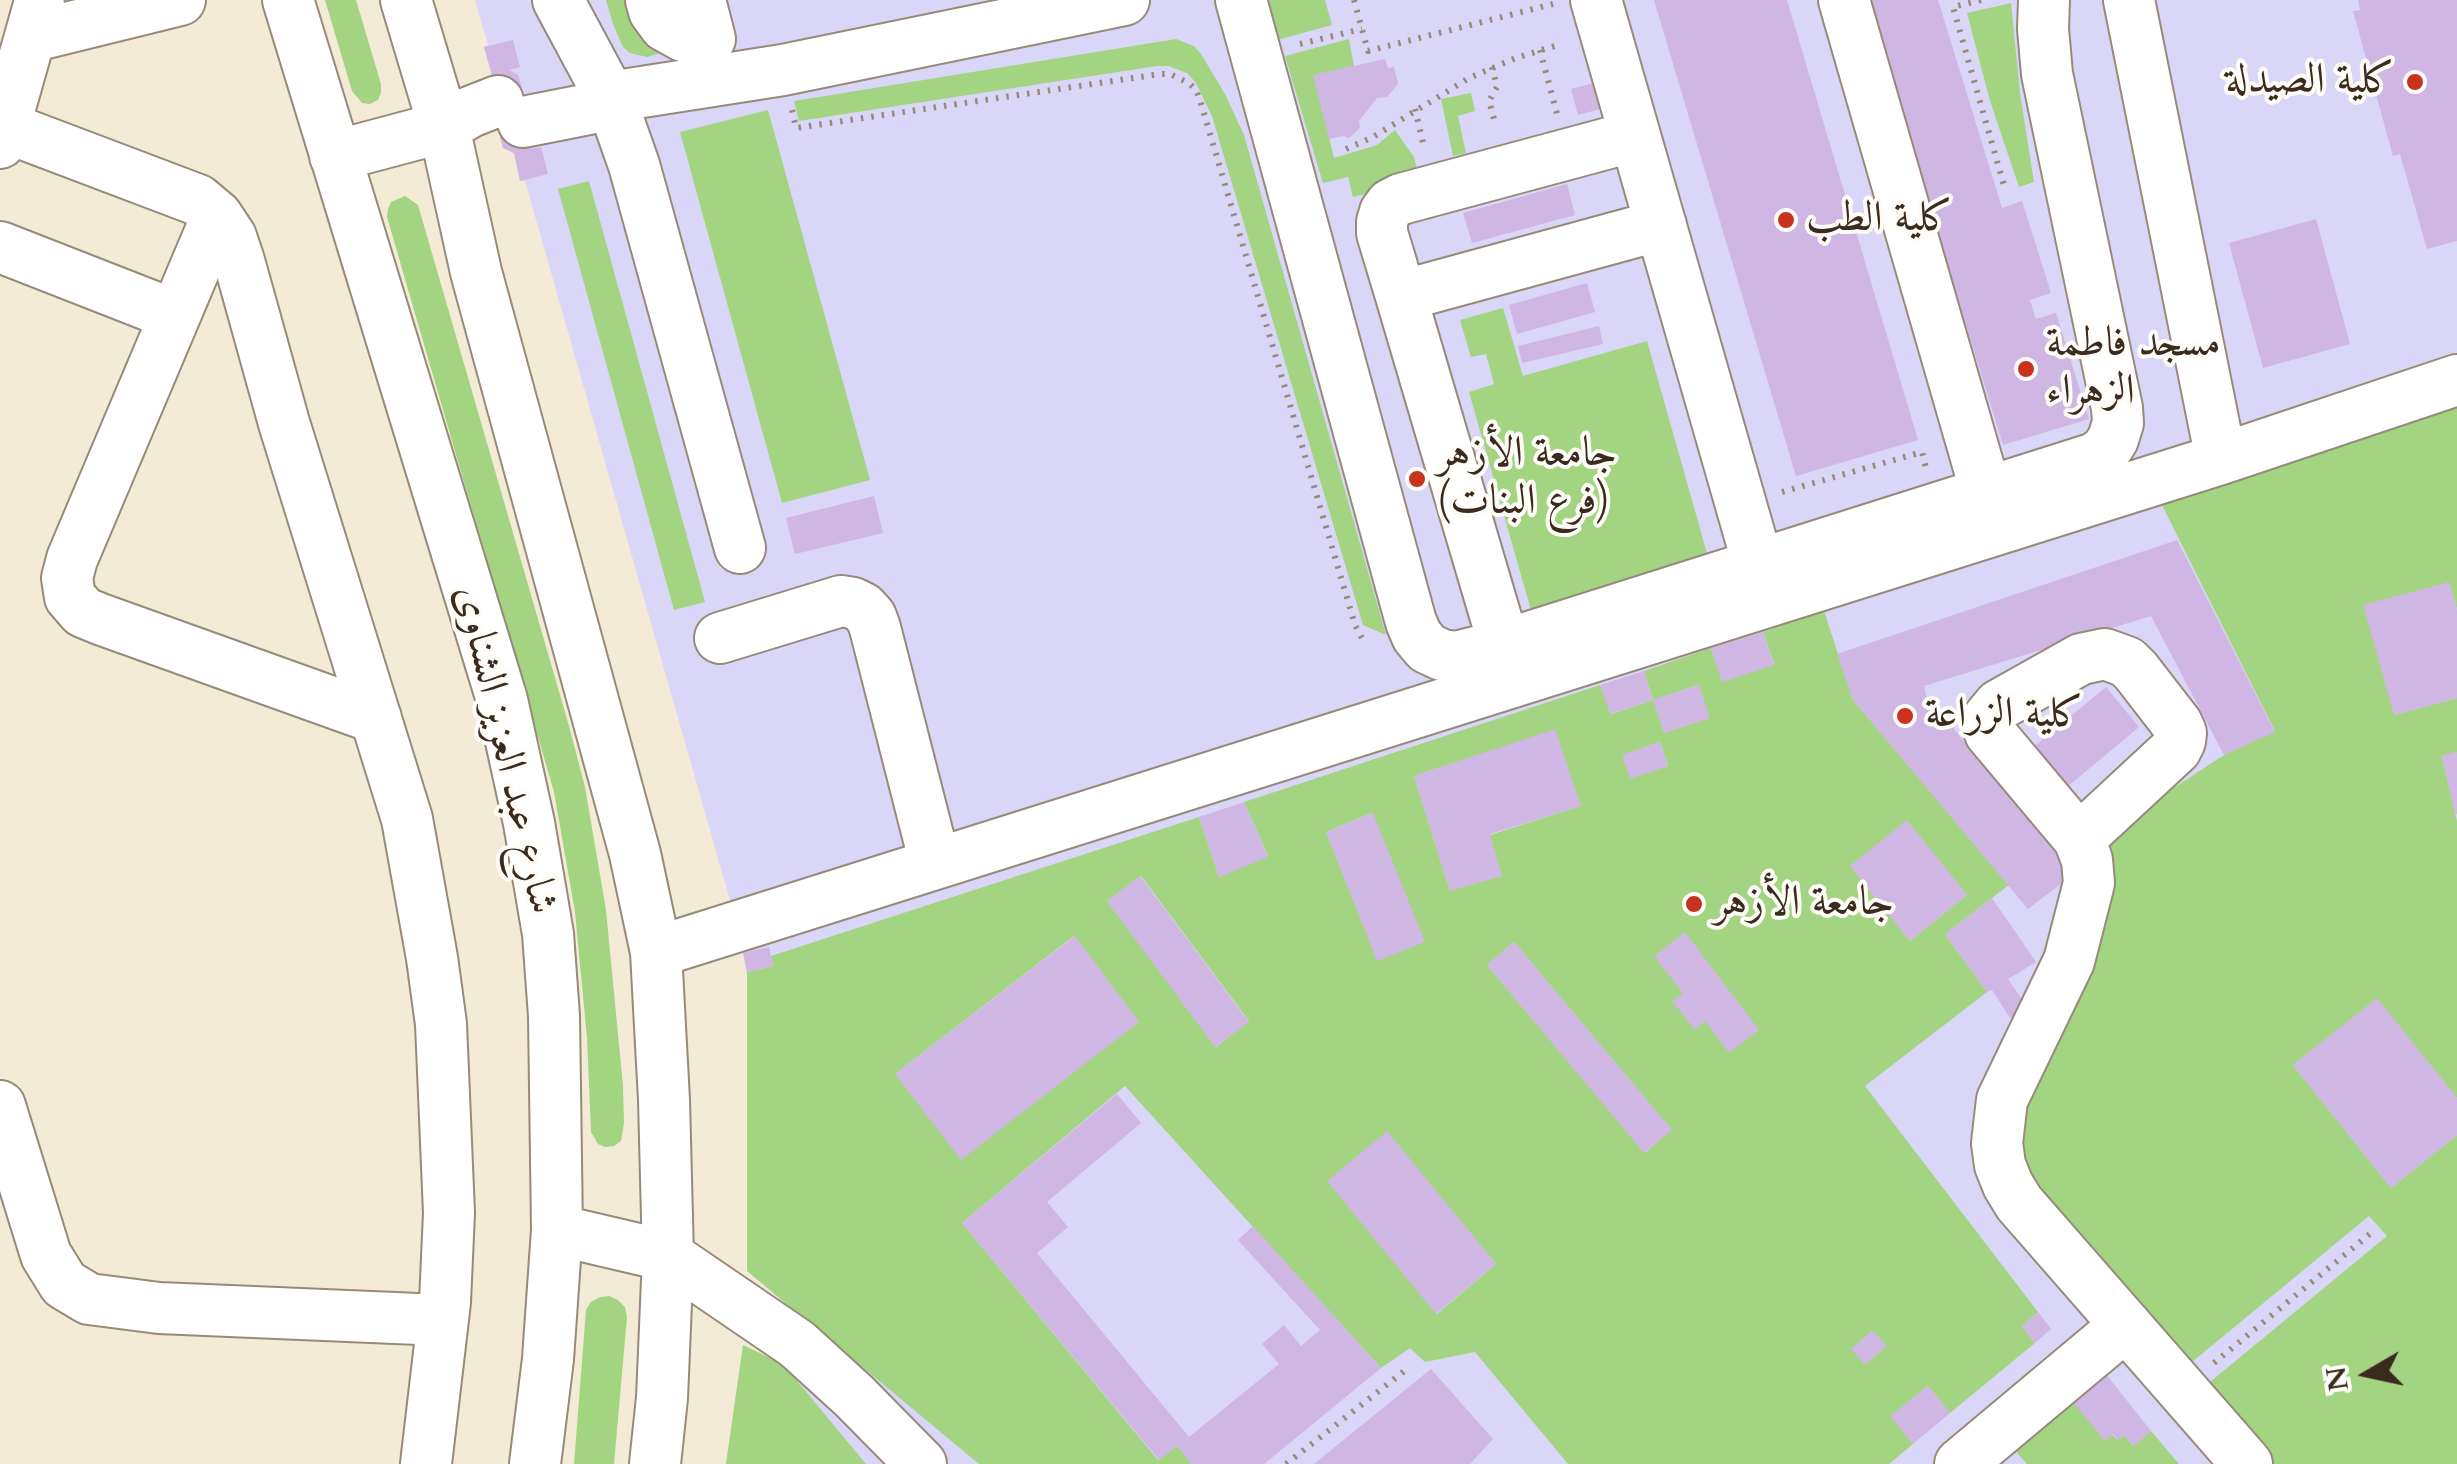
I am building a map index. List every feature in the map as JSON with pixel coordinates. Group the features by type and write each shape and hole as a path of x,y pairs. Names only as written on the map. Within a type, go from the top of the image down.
{"street":[{"path":"180,0 35,18 3,135 198,200 218,216 239,261 284,423 408,820 432,958 441,1024 448,1213 442,1320 426,1464"},
{"path":"406,0 444,127 476,272 635,854 656,952 668,1256 655,1464"},
{"path":"558,0 610,97 634,164 740,548"},
{"path":"650,0 665,26 683,36 710,39 700,0"},
{"path":"335,156 444,127 484,129 511,111 589,108 610,97 782,70 1124,0"},
{"path":"1241,0 1411,622 1428,648 1456,658 2094,458 2106,450 2114,439 2117,408 2047,74 2044,0"},
{"path":"1844,0 1986,492"},
{"path":"2129,0 2221,459"},
{"name":"شارع عبد العزيز الشناوى","path":"275,4 335,156 502,700 529,824 548,934 554,1016 557,1230 548,1359 535,1464"},
{"path":"1591,11 1636,136 1758,564"},
{"path":"1504,644 1400,296 1382,222 1392,204 1418,194 1636,136"},
{"path":"218,216 72,559 66,578 70,597 83,612 100,619 376,718"},
{"path":"1400,296 1661,225"},
{"path":"0,247 174,316"},
{"path":"656,952 2221,459 2457,380"},
{"path":"720,638 841,601 863,608 875,628 935,863"},
{"path":"2079,840 2087,860 2084,905 2069,961 2002,1100 1997,1143 2000,1165 2019,1204 2247,1464"},
{"path":"0,1106 46,1255 64,1284 89,1299 159,1308 442,1320"},
{"path":"557,1230 668,1256 798,1344 921,1464"},
{"path":"1960,1464 2126,1325"}],"path":[{"path":"1354,0 1368,51 1591,11"},
{"path":"1981,0 1952,7 2005,189"},
{"path":"1346,149 1492,67 1540,50 1591,11"},
{"path":"1256,54 1362,29"},
{"path":"1540,50 1568,154"},
{"path":"1492,67 1497,87 1489,100 1508,170"},
{"path":"782,70 796,128 1160,74 1189,83 1200,100 1355,625 1362,638 1375,645 1428,648"},
{"path":"1856,458 1860,469"},
{"path":"2182,1389 2372,1234"},
{"path":"1286,1464 1408,1369"}],"shaded area":[{"path":"475,0 2457,0 2457,1464 726,1464 743,1345 783,1364 811,1325 747,1271 747,972 737,925 525,181 520,181 514,153 503,148 500,136 505,127 485,84 491,74 484,47 488,45"}],"green space":[{"path":"325,0 356,0 381,84 378,100 370,104 362,103 352,91"},
{"path":"606,0 629,0 667,51 647,57 630,53 623,47"},
{"path":"1263,0 1325,0 1332,25 1274,41"},
{"path":"2011,3 2034,182 2019,187 1990,101 1967,13"},
{"path":"1176,39 1194,46 1201,54 1244,135 1386,635 1363,625 1212,116 1187,73 1157,66 799,121 794,101"},
{"path":"1349,39 1354,66 1314,76 1334,158 1377,145 1395,130 1414,157 1417,169 1406,184 1353,197 1348,177 1323,183 1285,56"},
{"path":"1471,93 1475,111 1458,116 1466,153 1453,156 1441,99"},
{"path":"768,110 870,480 782,503 680,132"},
{"path":"589,181 705,602 674,610 558,189"},
{"path":"405,196 418,205 585,787 606,910 623,1086 624,1123 621,1141 614,1146 598,1144 591,1132 575,912 554,792 387,217 391,202"},
{"path":"1503,308 1523,376 1647,341 1712,571 1534,621 1469,392 1494,384 1486,354 1471,357 1460,320"},
{"path":"2457,402 2457,610 2449,583 2394,715 2457,698 2457,752 2442,756 2457,821 2457,1098 2377,999 2293,1065 2391,1188 2457,1135 2457,1464 2270,1464 2204,1387 2387,1236 2369,1216 2186,1367 2050,1212 2024,1164 2018,1113 2100,836 2224,755 2275,731 2160,501"},
{"path":"1824,611 1853,700 2009,885 1945,934 1987,992 1865,1086 2038,1312 2022,1326 2035,1343 1950,1413 1928,1386 1891,1416 1913,1444 1889,1464 1568,1464 1475,1352 1425,1362 1410,1348 1381,1368 1125,1086 962,1223 1158,1460 1177,1446 1192,1464 979,1464 747,1271 747,972 773,966 771,956 1199,817 1219,877 1268,856 1244,802 1600,685 1611,714 1653,700 1644,671 1711,648 1722,681 1774,664 1763,632","holes":["1698,685 1709,718 1664,733 1654,700","1555,730 1580,806 1490,835 1450,891 1414,776","1660,742 1668,766 1630,778 1623,755","1372,813 1377,960 1326,832","1907,821 1967,895 1910,941 1851,867","1141,876 1249,1021 1216,1047 1107,901","1074,936 1139,1022 895,1074","1514,942 1671,1129 1645,1153 1487,965","1387,1132 1496,1264 1436,1314"]},
{"path":"609,1296 625,1307 627,1317 614,1464 574,1464 586,1310 591,1302"},
{"path":"743,1345 783,1364 866,1464 726,1464"},
{"path":"2071,1400 2118,1440 2124,1435 2133,1446 2151,1431 2179,1464 2027,1464 2012,1447"}],"building":[{"name":"كلية الطب","path":"1654,0 1787,0 1918,440 1796,476"},
{"path":"1857,0 1938,0 2002,208 2022,201 2051,293 2030,300 2036,319 2056,313 2089,419 2003,445 1936,228"},
{"name":"كلية الصيدلة","path":"2358,0 2457,0 2457,241 2427,249 2400,154 2393,156 2353,11 2360,10"},
{"path":"513,40 520,67 509,70 518,75 522,87 516,96 536,139 531,149 541,147 548,174 520,181 514,153 503,148 500,136 505,127 485,84 492,75 484,47"},
{"path":"1385,59 1388,68 1394,67 1398,84 1387,97 1377,98 1359,121 1360,128 1349,138 1329,139 1313,75"},
{"path":"1601,81 1608,107 1578,115 1571,89"},
{"path":"1567,184 1575,215 1472,243 1463,213"},
{"path":"2316,219 2350,344 2263,368 2229,243"},
{"path":"1587,283 1595,312 1517,334 1509,305"},
{"path":"1599,326 1603,344 1522,363 1518,346"},
{"path":"874,496 883,533 795,554 786,518"},
{"name":"كلية الزراعة","path":"2177,540 2275,732 2224,755 2151,616 1924,686 1926,695 2074,874 2028,909 1853,700 1837,654"},
{"path":"2449,582 2457,610 2457,698 2394,715 2363,605"},
{"path":"1763,632 1774,665 1722,682 1711,648"},
{"path":"1644,671 1653,700 1610,714 1600,685"},
{"path":"1699,685 1710,718 1664,733 1653,700"},
{"name":"كلية الزراعة","path":"2106,687 2139,727 2061,792 2027,752"},
{"path":"1555,729 1581,806 1490,834 1502,876 1450,891 1414,776"},
{"path":"1660,742 1668,766 1630,779 1622,755"},
{"path":"2457,752 2457,814 2455,814 2442,755"},
{"path":"1244,802 1268,857 1219,877 1199,817"},
{"path":"1373,813 1425,942 1377,961 1326,832"},
{"path":"1907,820 1967,895 1910,941 1850,866"},
{"path":"1140,876 1249,1022 1215,1047 1107,901"},
{"path":"1992,898 2036,962 2008,979 2027,1007 2010,1018 1945,934"},
{"path":"1685,932 1759,1030 1729,1053 1705,1021 1695,1030 1672,1001 1683,993 1654,956"},
{"path":"1075,936 1139,1022 961,1160 895,1074"},
{"path":"1514,942 1672,1130 1644,1153 1487,965"},
{"path":"769,947 773,966 747,972 743,953"},
{"path":"2377,998 2457,1098 2457,1135 2391,1188 2293,1065"},
{"path":"1117,1094 1141,1123 1047,1202 1068,1227 1037,1253 1189,1437 1279,1364 1262,1344 1284,1325 1301,1346 1320,1330 1238,1240 1253,1226 1381,1368 1264,1464 1192,1464 1177,1446 1159,1460 962,1223"},
{"path":"1387,1131 1496,1264 1436,1314 1327,1181"},
{"path":"2038,1312 2051,1329 2035,1343 2022,1326"},
{"path":"1872,1330 1887,1346 1865,1365 1851,1349"},
{"path":"1431,1369 1493,1439 1470,1464 1314,1464"},
{"path":"2105,1373 2151,1431 2133,1446 2124,1435 2118,1440 2113,1434 2105,1441 2071,1400"},
{"path":"1928,1386 1950,1413 1913,1444 1890,1416"}],"place":[{"name":"كلية الصيدلة","path":"2415,82"},
{"name":"كلية الطب","path":"1786,220"},
{"name":"مسجد فاطمة الزهراء","path":"2026,369"},
{"name":"جامعة الأزهر (فرع البنات)","path":"1417,479"},
{"name":"كلية الزراعة","path":"1905,716"},
{"name":"جامعة الأزهر","path":"1694,904"}]}
